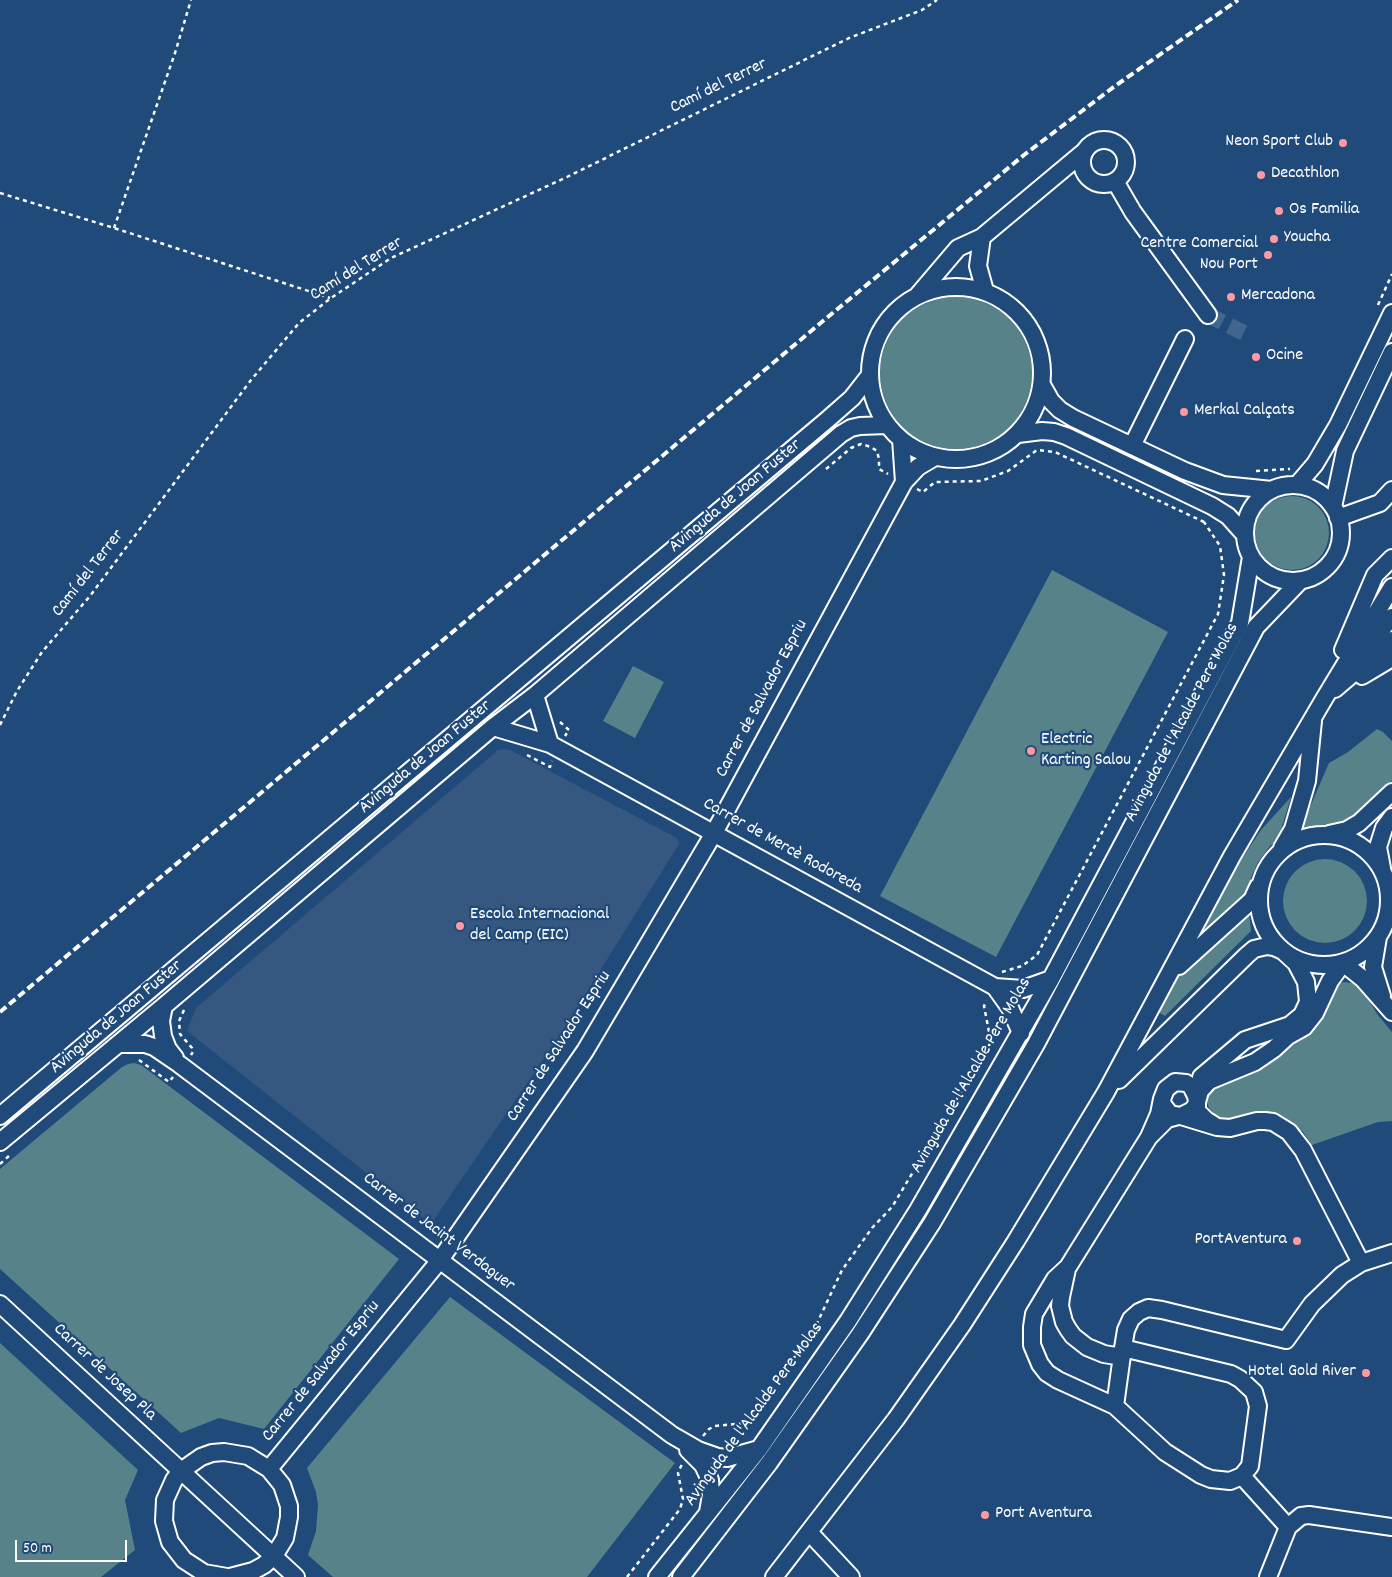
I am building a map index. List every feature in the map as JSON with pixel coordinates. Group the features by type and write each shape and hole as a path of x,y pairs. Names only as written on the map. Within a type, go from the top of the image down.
{"street":[{"path":"918,295 940,288 962,287 985,292 1011,306 1022,316 1030,328 1041,356 1042,385 1038,403 1029,420 1018,434 1003,446 986,454 961,459 935,457 917,450 901,439 887,425 874,402 870,375 873,348 882,328 895,312 918,295 958,248 982,237 1059,175 1085,151 1094,143 1101,140 1108,141 1121,148 1125,155 1125,169 1116,181 1102,184 1095,182 1085,173 1082,158 1085,151"},
{"path":"1059,175 1085,173"},
{"path":"1116,181 1133,212 1208,315"},
{"path":"982,237 978,266 985,292"},
{"path":"1296,485 1315,464 1338,425 1384,311"},
{"path":"1132,446 1185,339"},
{"path":"1018,434 1042,431 1066,436 1212,506 1228,516 1244,535 1251,557 1256,564 1268,574 1284,580 1300,580 1315,576 1322,571 1337,553 1341,537 1335,512 1345,451 1392,352"},
{"name":"Avinguda de Joan Fuster","path":"0,1116 827,420 852,398 870,375"},
{"path":"1042,385 1051,401 1060,410 1073,418 1185,471 1222,485 1272,490"},
{"name":"Avinguda de Joan Fuster","path":"0,1142 164,1006 493,727 535,695 841,434 851,428 860,426 887,425"},
{"path":"901,439 904,482"},
{"name":"Carrer de Salvador Espriu","path":"269,1468 440,1260 585,1051 714,833 904,482 918,467 935,457"},
{"path":"1244,535 1246,521 1252,508 1260,498 1280,487 1296,485 1313,490 1321,494 1335,512"},
{"path":"1335,512 1380,502 1392,490"},
{"name":"Avinguda de l'Alcalde Pere Molas","path":"657,1577 759,1448 848,1321 913,1218 1021,1033 1240,623 1251,557"},
{"path":"1324,699 1374,575 1392,558"},
{"path":"1324,699 1384,584 1392,577"},
{"name":"Avinguda de l'Alcalde Pere Molas","path":"681,1577 769,1463 860,1334 932,1223 1036,1044 1256,627 1300,580"},
{"path":"774,1577 896,1419 962,1326 1016,1241 1106,1092 1232,856 1313,716 1392,587"},
{"path":"1324,699 1392,607"},
{"path":"1324,699 1392,617"},
{"path":"1324,699 1392,633"},
{"path":"1324,699 1392,640"},
{"path":"1324,699 1392,651"},
{"path":"1324,699 1392,658"},
{"path":"1324,699 1392,665"},
{"path":"535,695 550,744"},
{"path":"1165,982 1192,954 1252,900 1272,860 1290,837 1307,781 1313,716"},
{"name":"Carrer de Mercè Rodoreda","path":"493,727 550,744 995,987 1023,989 1051,979"},
{"path":"1272,860 1286,847 1303,838 1347,830 1359,823 1392,792"},
{"path":"1389,1009 1373,967 1378,938 1386,922 1389,905 1388,887 1382,870 1378,847 1384,828 1392,817"},
{"path":"1322,835 1340,837 1357,844 1372,855 1392,886"},
{"path":"1068,1267 1061,1297 1061,1314 1073,1336 1086,1347 1104,1354 1122,1352 1231,1374 1251,1388 1258,1406 1251,1461 1247,1471 1242,1476 1230,1481 1211,1479 1201,1475 1165,1452 1115,1406 1053,1376 1040,1364 1035,1354 1032,1336 1034,1314 1054,1280 1068,1267 1149,1137 1159,1114 1166,1089 1175,1082 1200,1077 1242,1042 1253,1036 1279,1030 1290,1025 1297,1021 1305,1009 1308,1002 1306,982 1296,963 1283,952 1270,936 1261,918 1258,898 1262,878"},
{"path":"1106,1092 1254,949 1267,946 1274,947 1302,962 1322,966 1342,963 1356,958 1392,926"},
{"path":"1342,963 1363,979 1389,1009"},
{"path":"1149,1137 1167,1119 1192,1112 1200,1091 1209,1081 1252,1064 1274,1050 1288,1036 1304,1027 1311,1020 1330,981 1342,963"},
{"name":"Carrer de Mercè Rodoreda","path":"995,987 1010,1008 1021,1033"},
{"name":"Carrer de Jacint Verdaguer","path":"164,1006 161,1021 163,1036 168,1049 179,1064"},
{"path":"1242,1042 1237,1049 1236,1056 1242,1063 1252,1064"},
{"name":"Carrer de Jacint Verdaguer","path":"118,1044 145,1044 154,1047 179,1064 672,1434 692,1450 703,1465 710,1480 711,1495 708,1513"},
{"path":"0,1126 40,1082"},
{"path":"1180,1082 1191,1086 1194,1090 1198,1112 1217,1127"},
{"path":"1162,1099 1166,1110 1170,1114 1217,1127 1230,1128 1250,1122 1265,1121 1281,1126 1290,1132 1303,1150 1361,1263"},
{"path":"1115,1406 1126,1330 1131,1320 1139,1312 1148,1308 1162,1310 1286,1340 1312,1304 1342,1275 1361,1263 1392,1253"},
{"name":"Carrer de Josep Pla","path":"0,1304 296,1577"},
{"name":"Carrer de Jacint Verdaguer","path":"692,1450 710,1456 727,1458 759,1448"},
{"path":"224,1452 248,1456 269,1468 282,1485 289,1506 288,1528 285,1538 274,1556 253,1571 229,1577 216,1576 193,1567 176,1551 170,1542 164,1521 166,1500 174,1480 181,1471 201,1457 212,1453 224,1452"},
{"path":"1242,1476 1288,1526"},
{"path":"1268,1577 1288,1526 1300,1516 1309,1515 1392,1527"},
{"path":"809,1532 851,1577"}],"path":[{"path":"114,228 175,53 191,0"},
{"name":"Camí del Terrer","path":"0,725 17,692 42,652 90,596 251,380 299,323 331,298 392,258 568,177 849,38 922,10 937,0"},
{"path":"0,193 331,298"},
{"path":"1384,311 1392,274"},
{"name":"Avinguda de l'Alcalde Pere Molas","path":"627,1577 680,1509 683,1499 678,1473 679,1467 709,1428 746,1423 813,1332 842,1270 872,1228 892,1207 991,1042 984,1006 1002,971 1022,966 1037,955 1218,614 1224,575 1220,546 1204,522 1055,452 1037,450 1008,471 981,481 934,482 923,492"},
{"path":"1255,472 1292,469"},
{"path":"132,1059 141,1060 169,1082"},
{"path":"0,1164 15,1151"}],"shaded area":[{"name":"Escola Internacional del Camp (EIC)","path":"498,750 510,750 677,838 679,844 560,1035 431,1224 187,1031 196,1008"}],"green space":[{"path":"956,297 971,298 985,303 1010,319 1026,344 1031,358 1031,388 1026,402 1010,427 985,443 971,448 956,449 941,448 927,443 902,427 886,402 881,388 880,373 881,358 886,344 902,319 927,303 941,298"},
{"path":"1285,496 1299,496 1313,502 1323,512 1329,526 1327,547 1313,564 1299,570 1285,570 1271,564 1261,554 1255,540 1255,526 1261,512 1271,502"},
{"name":"Electric Karting Salou","path":"1052,570 1168,632 996,957 880,896"},
{"path":"633,666 664,682 635,738 603,721"},
{"path":"1377,729 1392,741 1392,781 1356,816 1343,823 1301,828 1329,763 1348,752"},
{"path":"1291,797 1278,840 1270,846 1258,862 1252,875 1247,893 1251,931 1165,1016 1158,1012 1231,875 1261,830"},
{"path":"1317,859 1333,859 1349,866 1360,877 1367,893 1364,917 1355,931 1349,936 1333,943 1317,943 1301,936 1290,925 1283,909 1283,893 1290,877 1301,866"},
{"path":"1343,982 1353,983 1362,988 1377,1014 1392,1032 1392,1121 1378,1122 1312,1145 1303,1132 1286,1119 1272,1113 1248,1114 1239,1118 1225,1120 1215,1115 1209,1108 1206,1099 1208,1091 1215,1083 1240,1074 1335,987"},
{"path":"134,1063 141,1065 399,1259 264,1429 219,1418 181,1433 0,1269 0,1169 122,1067"},
{"path":"450,1297 675,1463 587,1577 333,1577 308,1555 316,1531 318,1505 316,1492 307,1468"},
{"path":"0,1343 138,1470 125,1500 135,1550 101,1577 0,1577"}],"tunnel":[{"path":"1208,315 1250,336"}],"railway":[{"path":"0,1012 823,321 1024,155 1115,86 1238,0"}],"place":[{"name":"Neon Sport Club","path":"1343,143"},
{"name":"Decathlon","path":"1261,175"},
{"name":"Os Familia","path":"1279,211"},
{"name":"Youcha","path":"1274,239"},
{"name":"Centre Comercial Nou Port","path":"1268,255"},
{"name":"Mercadona","path":"1231,297"},
{"name":"Ocine","path":"1256,357"},
{"name":"Merkal Calçats","path":"1184,412"},
{"name":"Electric Karting Salou","path":"1031,751"},
{"name":"Escola Internacional del Camp (EIC)","path":"460,926"},
{"name":"PortAventura","path":"1297,1241"},
{"name":"Hotel Gold River","path":"1366,1373"},
{"name":"Port Aventura","path":"985,1515"}]}
